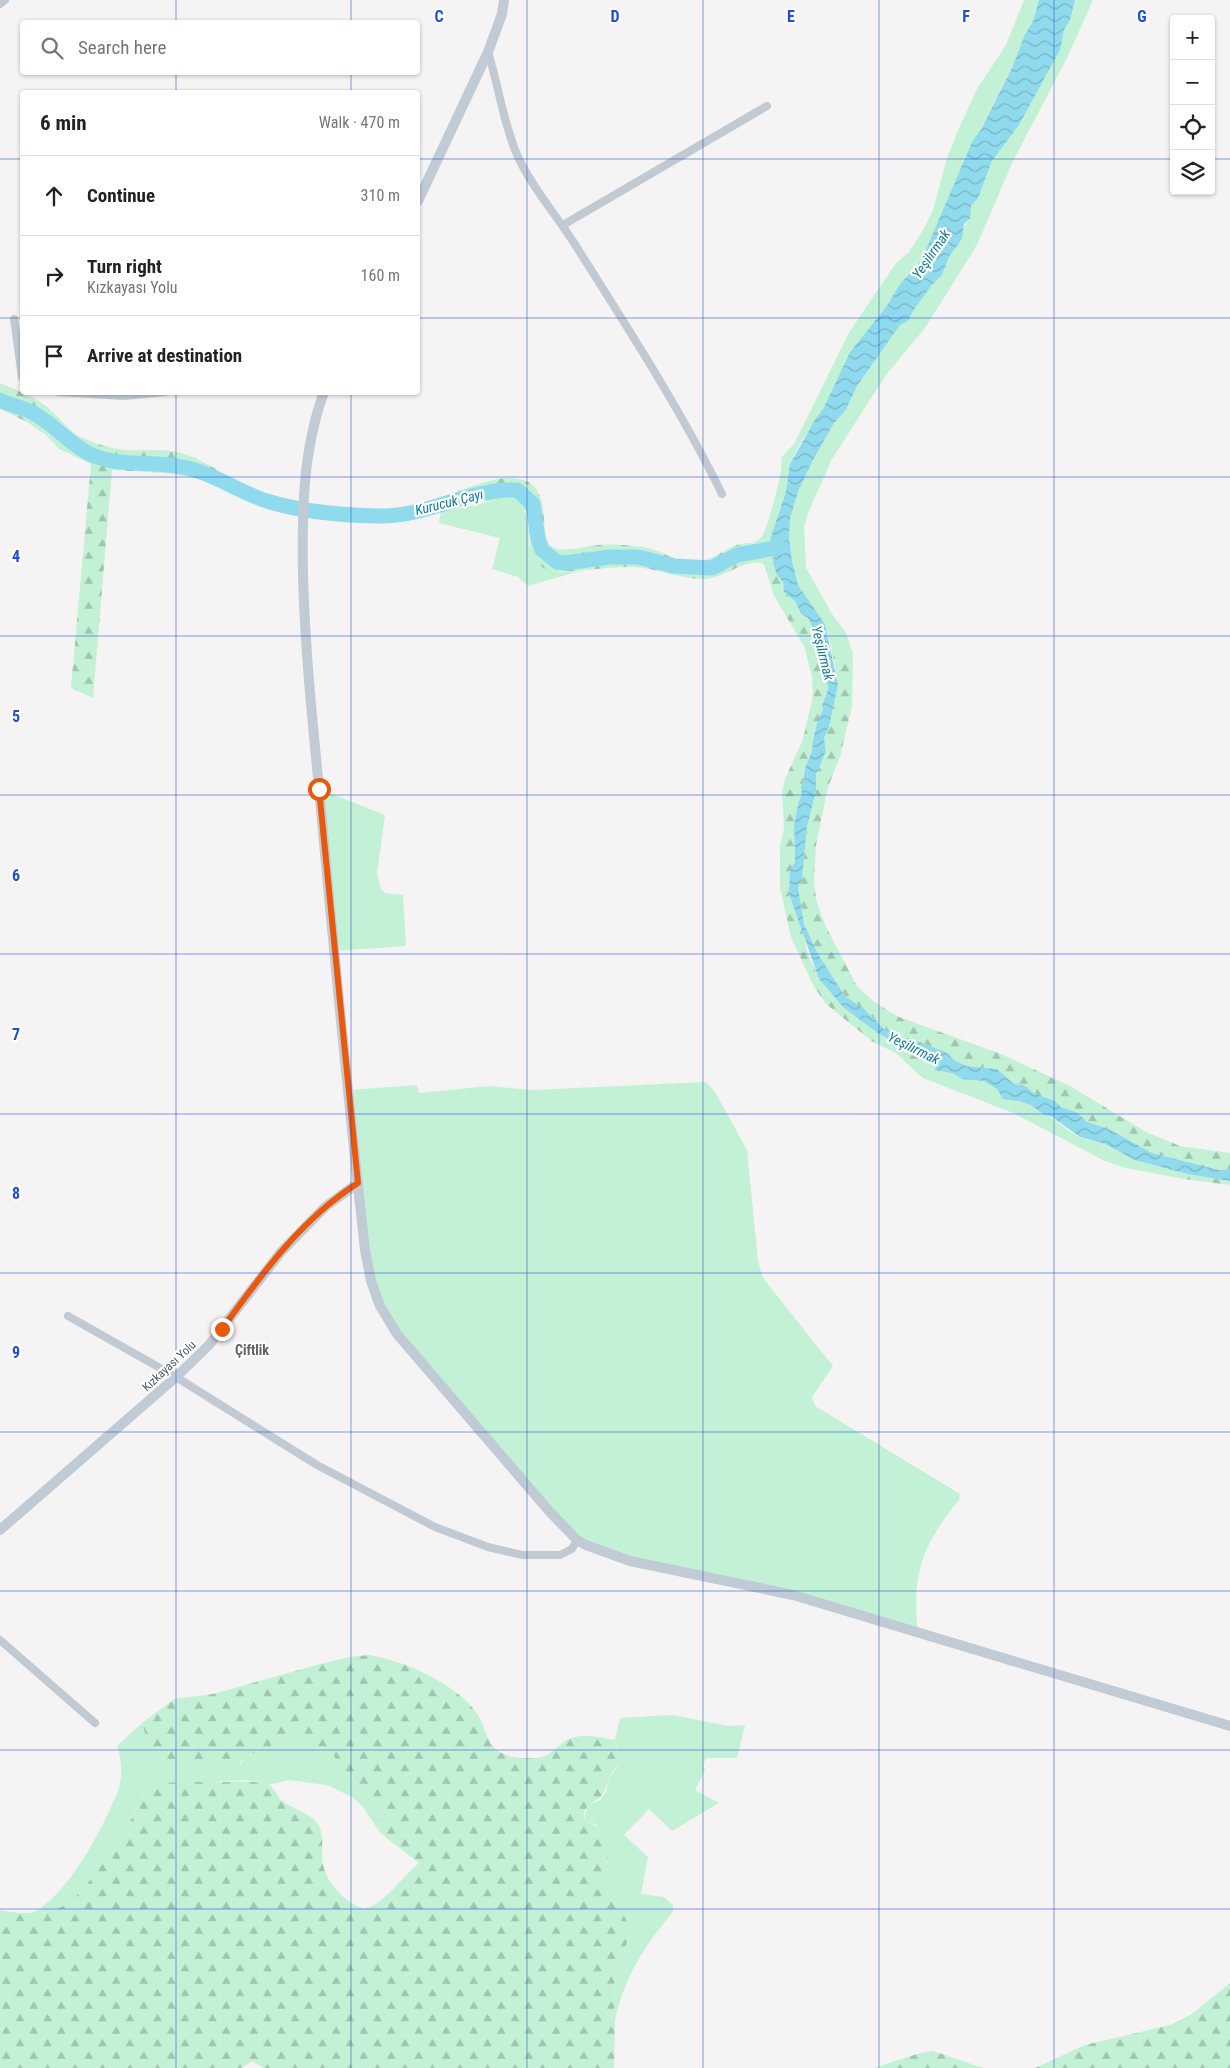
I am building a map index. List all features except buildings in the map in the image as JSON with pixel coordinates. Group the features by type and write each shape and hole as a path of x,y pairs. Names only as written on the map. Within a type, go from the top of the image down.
{"street":[{"path":"0,4 5,0"},
{"path":"420,197 488,52 502,14 504,0"},
{"path":"488,52 503,117 518,158 527,176 563,225 657,375 722,494"},
{"path":"563,225 767,106"},
{"path":"14,319 20,362"},
{"path":"108,395 134,395"},
{"path":"323,395 311,435 304,488 305,637 327,879 365,1250 371,1281 387,1319 409,1348 549,1512 578,1540 607,1554 630,1561 793,1595 1230,1726"},
{"name":"Kızkayası Yolu","path":"0,1530 176,1377 209,1345 281,1252 325,1207 358,1183"},
{"path":"68,1316 176,1377 316,1465 449,1533 505,1552 536,1556 566,1554 578,1540"},
{"path":"0,1640 95,1723"}],"green space":[{"path":"1024,0 1039,0 1033,21 1025,34 1012,68 970,149 921,261 900,284 886,307 850,352 823,409 800,444 790,464 786,491 778,514 773,539 758,545 753,543 761,537 768,521 781,472 781,458 794,444 850,331 896,263 909,252 923,230 933,210 947,158 959,128 977,89 1006,45"},
{"path":"1075,0 1093,0 1067,58 1013,161 977,245 925,328 886,375 832,459 808,513 804,528 806,568 832,614 846,633 851,648 839,647 832,650 825,624 798,585 792,560 789,538 790,519 798,492 812,462 834,423 848,407 857,386 900,325 908,321 932,285 942,275 949,257 962,239 962,231 968,220 971,206 978,198 992,161 1019,125 1052,64"},
{"path":"0,383 20,391 20,395 28,395 41,402 72,431 91,441 120,449 174,451 204,462 253,489 287,500 323,506 376,509 397,508 449,495 492,480 512,478 527,482 536,490 544,513 546,536 550,545 557,549 573,549 599,545 626,545 649,548 683,560 699,561 742,543 758,545 770,540 774,557 773,563 783,582 782,585 795,601 801,614 808,618 814,631 818,655 828,679 828,690 822,705 823,710 814,731 812,751 804,770 802,795 794,825 795,862 790,873 789,894 803,931 807,951 819,979 833,996 890,1042 921,1056 924,1063 922,1072 918,1074 896,1053 873,1042 826,1004 813,985 791,937 780,887 780,846 784,828 782,791 786,777 803,739 813,695 812,677 805,648 774,596 764,564 750,563 706,579 687,578 651,569 633,567 549,571 535,560 532,553 527,513 517,505 505,501 477,502 401,521 336,520 307,517 265,507 221,487 195,478 159,473 112,470 93,698 71,688 91,464 59,449 46,435 27,422 0,409"},
{"path":"497,500 508,501 522,508 528,519 529,545 560,572 580,571 528,586 518,577 492,569 500,538 439,523 441,512"},
{"path":"839,647 851,648 853,652 852,706 840,757 828,787 816,845 814,879 816,899 825,925 857,986 874,1002 899,1017 1001,1054 1070,1086 1146,1132 1180,1146 1230,1153 1230,1169 1219,1170 1152,1153 1109,1129 1087,1122 1078,1113 1066,1110 1035,1094 1024,1085 1014,1084 997,1069 966,1066 954,1060 946,1052 909,1038 897,1037 886,1031 868,1013 845,996 818,954 804,924 798,887 802,879 807,827 816,791 816,775 826,751 824,738 829,727 838,685 832,650"},
{"path":"319,789 385,815 377,874 381,889 385,893 403,895 406,946 334,951"},
{"path":"921,1056 962,1079 979,1079 993,1085 1006,1099 1026,1103 1036,1108 1079,1137 1145,1162 1187,1174 1184,1179 1126,1168 1105,1161 1013,1113 923,1078 918,1074 922,1072 924,1063"},
{"path":"706,1082 715,1092 747,1150 758,1261 763,1278 833,1366 812,1397 815,1406 960,1494 959,1500 936,1531 922,1561 916,1594 918,1632 793,1595 672,1570 578,1540 410,1350 375,1294 349,1090 417,1085 419,1093 489,1086 532,1090"},
{"path":"1187,1174 1230,1181 1230,1185 1184,1179"},
{"path":"369,1655 397,1662 427,1674 454,1691 479,1716 493,1747 513,1757 536,1758 545,1756 567,1740 579,1736 615,1740 619,1755 618,1765 610,1775 603,1794 588,1805 584,1813 584,1820 602,1829 608,1844 608,1860 604,1886 611,1899 622,1911 627,1922 629,1938 617,1969 613,1991 615,2020 614,2068 264,2068 252,2061 241,2068 0,2068 0,1910 21,1913 52,1911 75,1897 85,1886 129,1823 143,1796 153,1787 174,1782 243,1782 265,1784 272,1787 282,1801 310,1816 317,1823 322,1834 323,1862 329,1879 340,1894 363,1909 378,1903 419,1863 379,1832 381,1818 368,1793 352,1779 333,1755 310,1749 301,1744 295,1736 246,1756 236,1768 225,1768 213,1764 161,1763 151,1755 142,1723 174,1699 213,1694 324,1663 349,1657"},
{"path":"673,1715 728,1726 745,1725 737,1758 706,1758 703,1765 705,1770 695,1790 719,1803 672,1831 649,1809 624,1835 648,1857 641,1894 664,1897 673,1905 673,1912 653,1937 630,1975 615,2020 613,1991 617,1969 629,1938 622,1911 611,1899 604,1886 608,1860 597,1825 584,1820 588,1805 600,1800 606,1792 609,1778 618,1766 618,1751 615,1740 620,1718"},
{"path":"142,1723 151,1755 195,1763 213,1764 225,1768 240,1765 246,1756 295,1736 310,1749 333,1755 352,1779 368,1793 381,1818 379,1831 363,1807 352,1797 327,1785 289,1780 268,1785 246,1780 157,1785 143,1795 131,1819 87,1887 71,1902 53,1911 25,1915 40,1908 66,1884 96,1838 120,1785 121,1768 117,1746"},
{"path":"1230,1983 1230,2068 1035,2068 1085,2045 1170,2025 1192,2014"},
{"path":"933,2051 983,2068 874,2068 920,2053"}],"water":[{"name":"Yeşilırmak","path":"1039,0 1075,0 1070,20 1064,30 1060,50 1019,125 992,161 978,198 971,206 970,218 964,224 962,239 949,257 942,275 932,285 908,321 900,325 857,386 846,410 834,423 812,462 798,492 790,519 789,538 798,585 825,624 838,685 829,727 824,738 826,751 816,775 816,791 807,827 802,879 798,887 804,924 818,954 845,996 864,1009 886,1031 897,1037 909,1038 946,1052 954,1060 966,1066 997,1069 1014,1084 1024,1085 1035,1094 1055,1101 1061,1107 1078,1113 1087,1122 1109,1129 1152,1153 1219,1170 1230,1169 1230,1181 1187,1174 1135,1160 1104,1144 1080,1137 1031,1105 1003,1099 997,1089 984,1081 962,1079 952,1073 935,1070 936,1064 913,1054 906,1047 890,1042 843,1007 819,979 789,894 790,870 795,862 794,825 802,795 801,787 805,768 812,750 814,735 823,710 822,705 828,690 828,679 818,655 814,631 808,618 801,614 795,601 784,592 783,582 777,575 773,563 774,557 770,540 786,491 790,464 823,409 850,352 886,307 900,284 921,261 973,140 980,131 1012,68 1025,34 1033,21"}],"waterway":[{"name":"Kurucuk Çayı","path":"0,400 35,414 82,450 101,458 112,461 183,467 215,478 267,501 307,510 349,515 394,515 430,508 481,493 517,490 533,504 538,539 542,550 557,562 565,563 610,557 638,557 674,566 712,568 737,555 781,547"}],"district":[{"name":"Çiftlik","path":"252,1350"}],"route":[{"path":"222,1329 260,1278 308,1222 345,1191 358,1183 319,789"}]}
